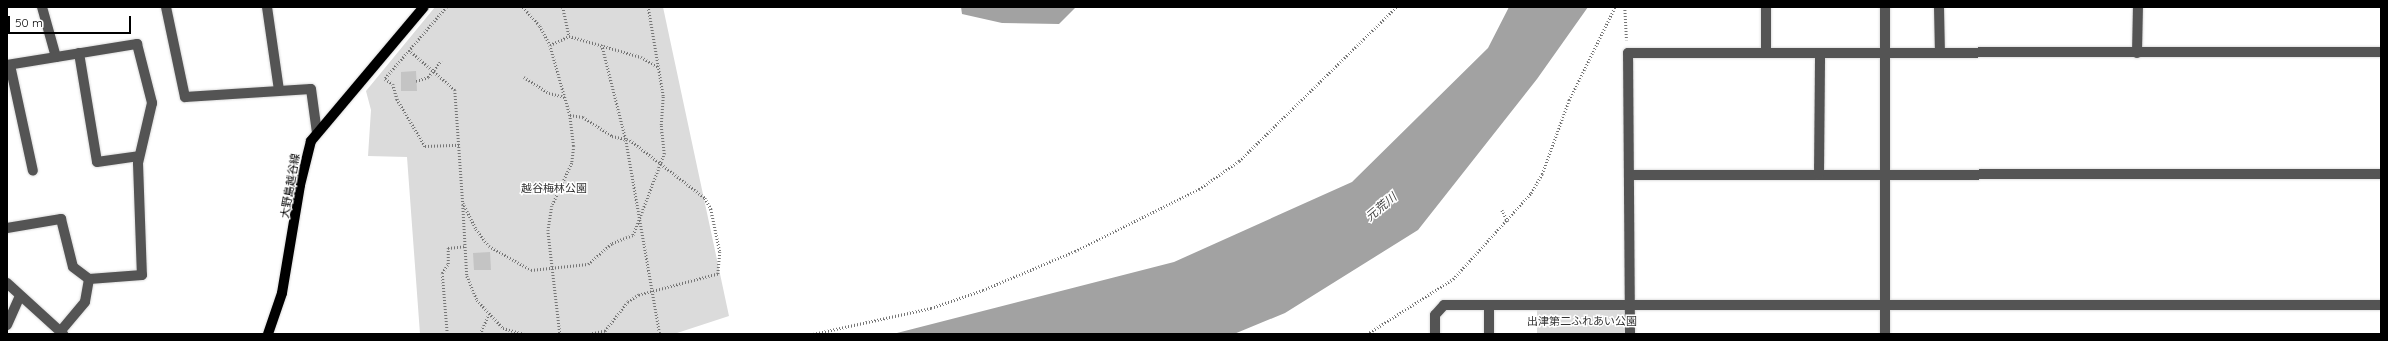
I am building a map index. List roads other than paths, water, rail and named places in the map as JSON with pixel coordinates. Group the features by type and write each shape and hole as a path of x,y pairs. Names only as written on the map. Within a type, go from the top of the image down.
{"main road":[{"name":"大野島越谷線","path":"268,334 290,261 306,157 317,133 424,7"}],"street":[{"path":"42,7 56,57"},
{"path":"166,7 185,97 311,89 317,133"},
{"path":"267,7 279,90"},
{"path":"1766,7 1766,53"},
{"path":"1885,7 1885,334"},
{"path":"1939,7 1940,53"},
{"path":"2137,53 2138,7"},
{"path":"7,228 61,219 73,267 89,279 142,275 139,156 152,103 137,44 9,65 33,171"},
{"path":"1630,334 1628,53 2381,52"},
{"path":"79,53 97,162 139,156"},
{"path":"1819,175 1820,53"},
{"path":"1629,175 2381,174"},
{"path":"7,283 62,333 85,302 89,279"},
{"path":"7,326 20,296"},
{"path":"1435,334 1435,315 1444,305 2381,305"},
{"path":"1489,305 1489,334"}],"water":[{"path":"961,7 1076,7 1059,24 1002,23 962,14"},
{"name":"元荒川","path":"1509,7 1588,7 1537,79 1418,230 1285,313 1234,334 893,334 1174,262 1352,182 1488,48"}],"park label":[{"name":"越谷梅林公園","path":"554,188"},
{"name":"出津第二ふれあい公園","path":"1582,321"}]}
